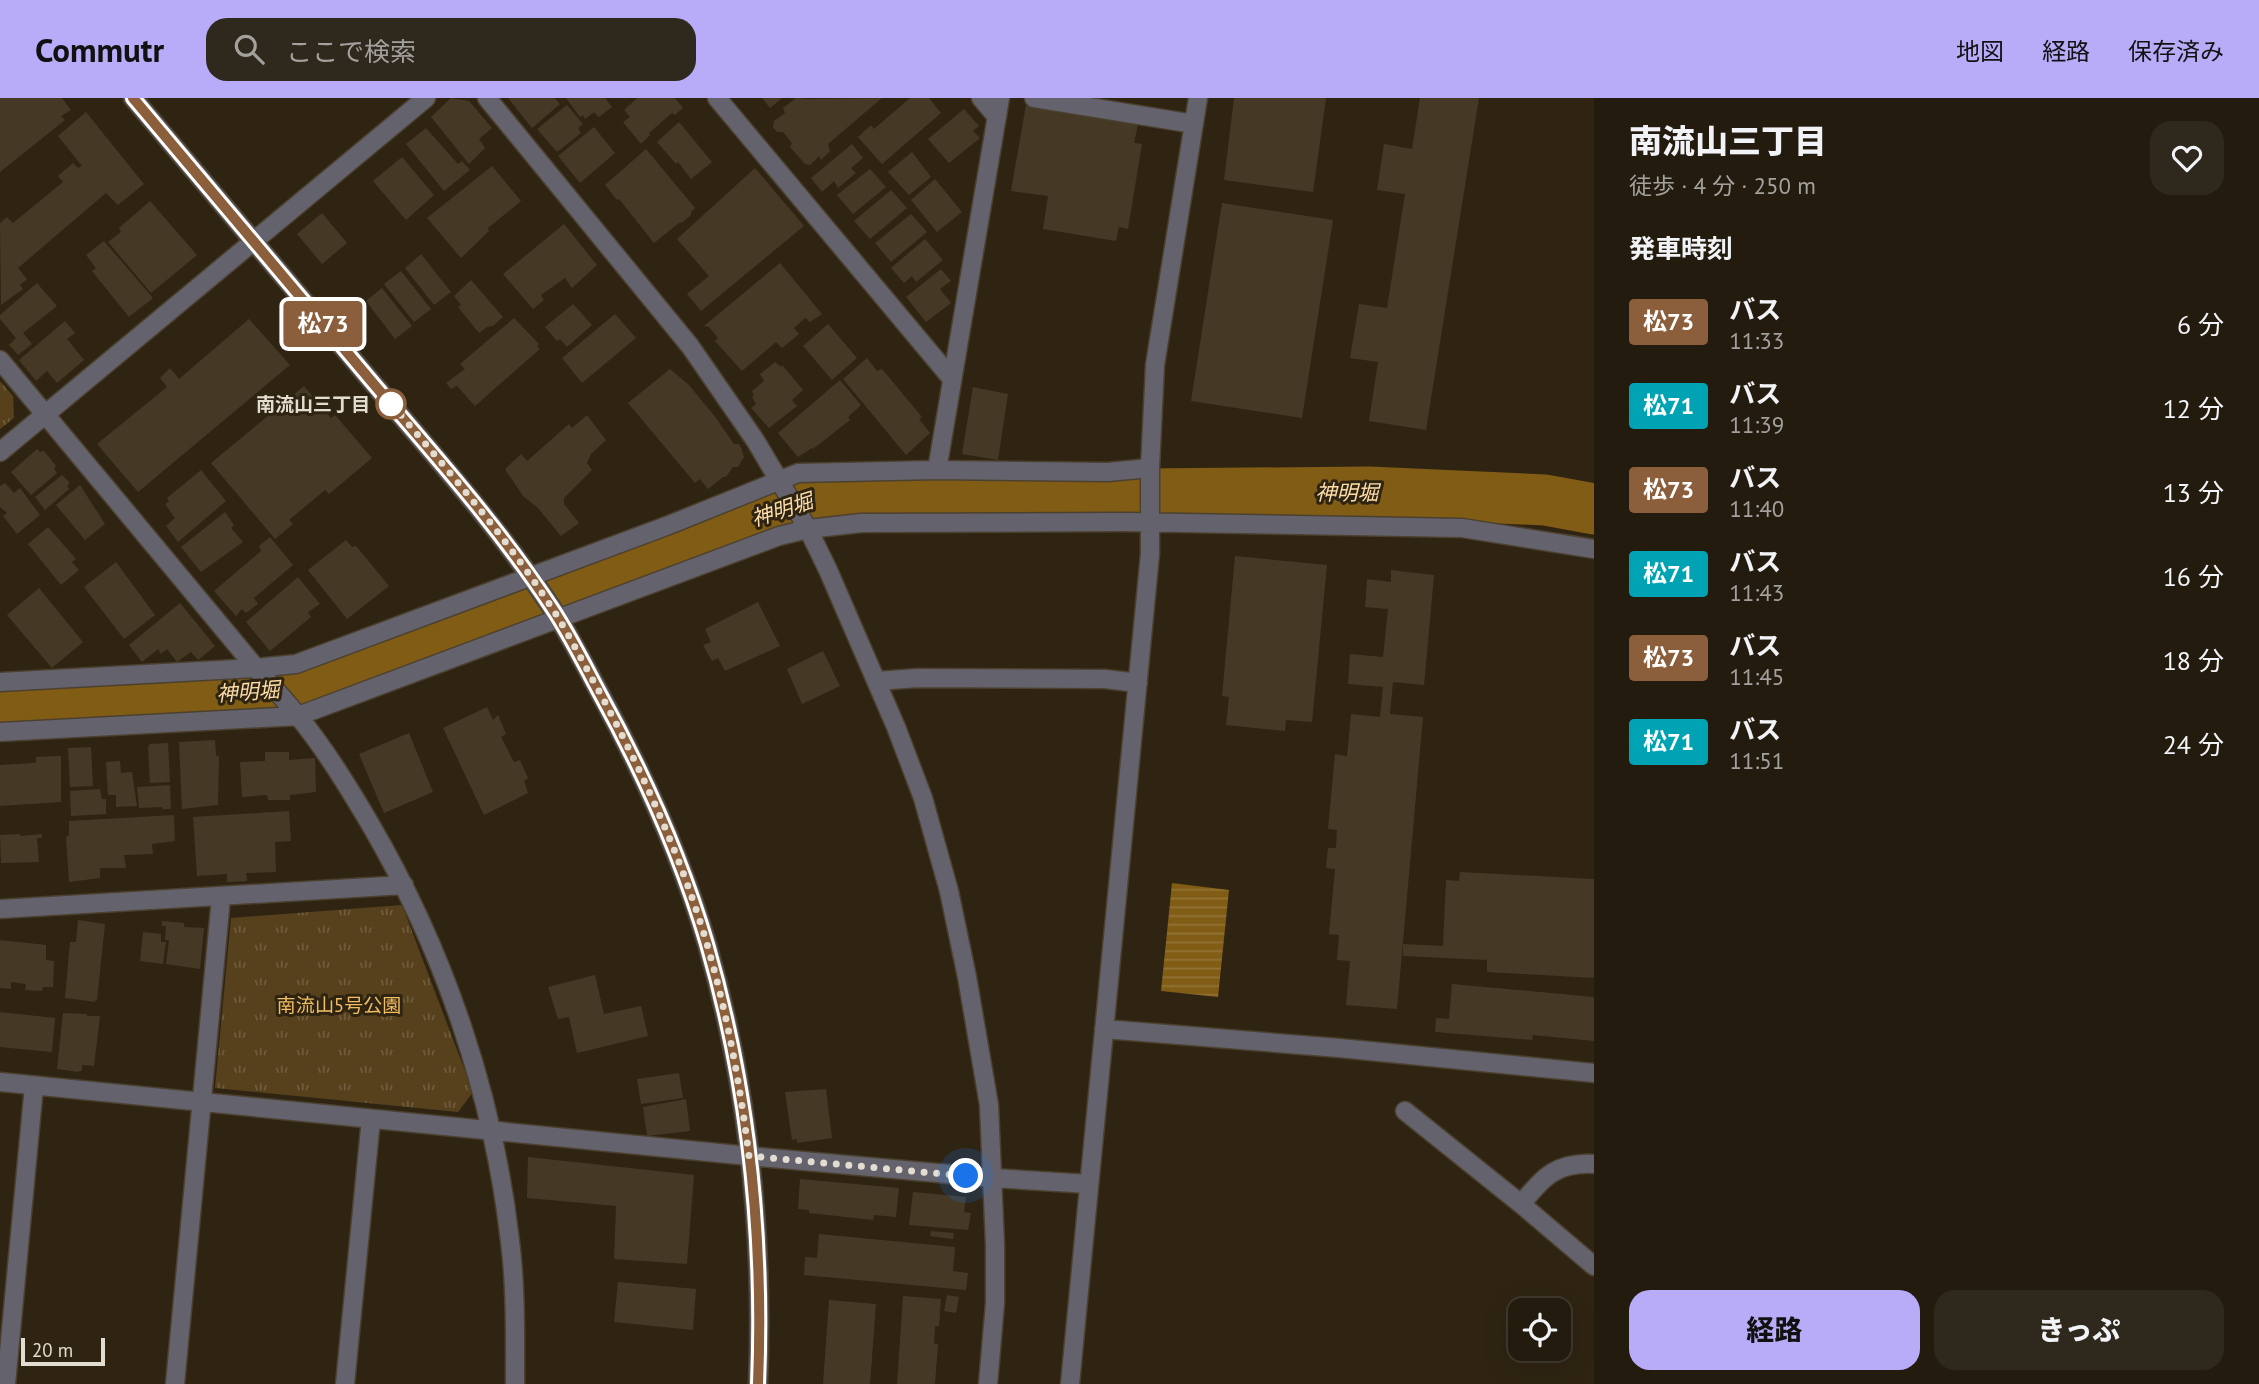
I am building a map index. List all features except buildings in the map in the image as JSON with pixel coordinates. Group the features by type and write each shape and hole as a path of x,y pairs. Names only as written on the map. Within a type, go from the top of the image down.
{"street":[{"path":"133,98 422,440 533,580 555,613 628,746 685,879 707,943 725,1012 739,1081 749,1156 758,1265 758,1384"},
{"path":"0,452 426,98"},
{"path":"487,98 690,346 755,440 808,529 877,681 923,798 949,891 989,1105 995,1303 988,1384"},
{"path":"717,98 952,379"},
{"path":"981,98 997,117"},
{"path":"937,470 1000,98"},
{"path":"1034,98 1194,124"},
{"path":"1070,1384 1138,683 1151,517 1150,474 1155,365 1198,98"},
{"path":"0,360 298,716 341,776 404,885 425,928 450,991 466,1037 491,1130 510,1241 515,1317 515,1384"},
{"path":"0,682 296,664 533,580 798,473 937,470 1150,474"},
{"path":"0,732 298,716 555,613 779,536 808,529 861,523 1151,517 1462,528 1594,549"},
{"path":"877,681 918,678 1105,679 1138,683"},
{"path":"0,909 221,898 404,885"},
{"path":"175,1384 221,898"},
{"path":"1104,1029 1594,1073"},
{"path":"0,1082 749,1156 1089,1184"},
{"path":"6,1384 34,1086"},
{"path":"1405,1111 1594,1266"},
{"path":"345,1384 371,1119"},
{"path":"1521,1204 1543,1178 1567,1166 1594,1164"}],"green space":[{"path":"0,381 13,396 14,418 0,429"},
{"name":"南流山5号公園","path":"402,905 473,1092 458,1112 215,1088 231,918"}],"shaded area":[{"path":"1172,883 1229,890 1218,997 1161,991"}],"waterway":[{"name":"神明堀","path":"0,709 315,687 811,497 1369,492 1545,500 1594,509"}],"bus line":[{"name":"松73","path":"133,98 422,440 530,575 558,618 628,746 685,879 707,943 725,1012 739,1081 749,1156 757,1252 758,1384"}],"place":[{"name":"南流山三丁目","path":"391,404"}],"route":[{"path":"391,404 388,400 536,584 558,618 628,746 685,879 707,943 739,1081 749,1156 966,1176"}]}
